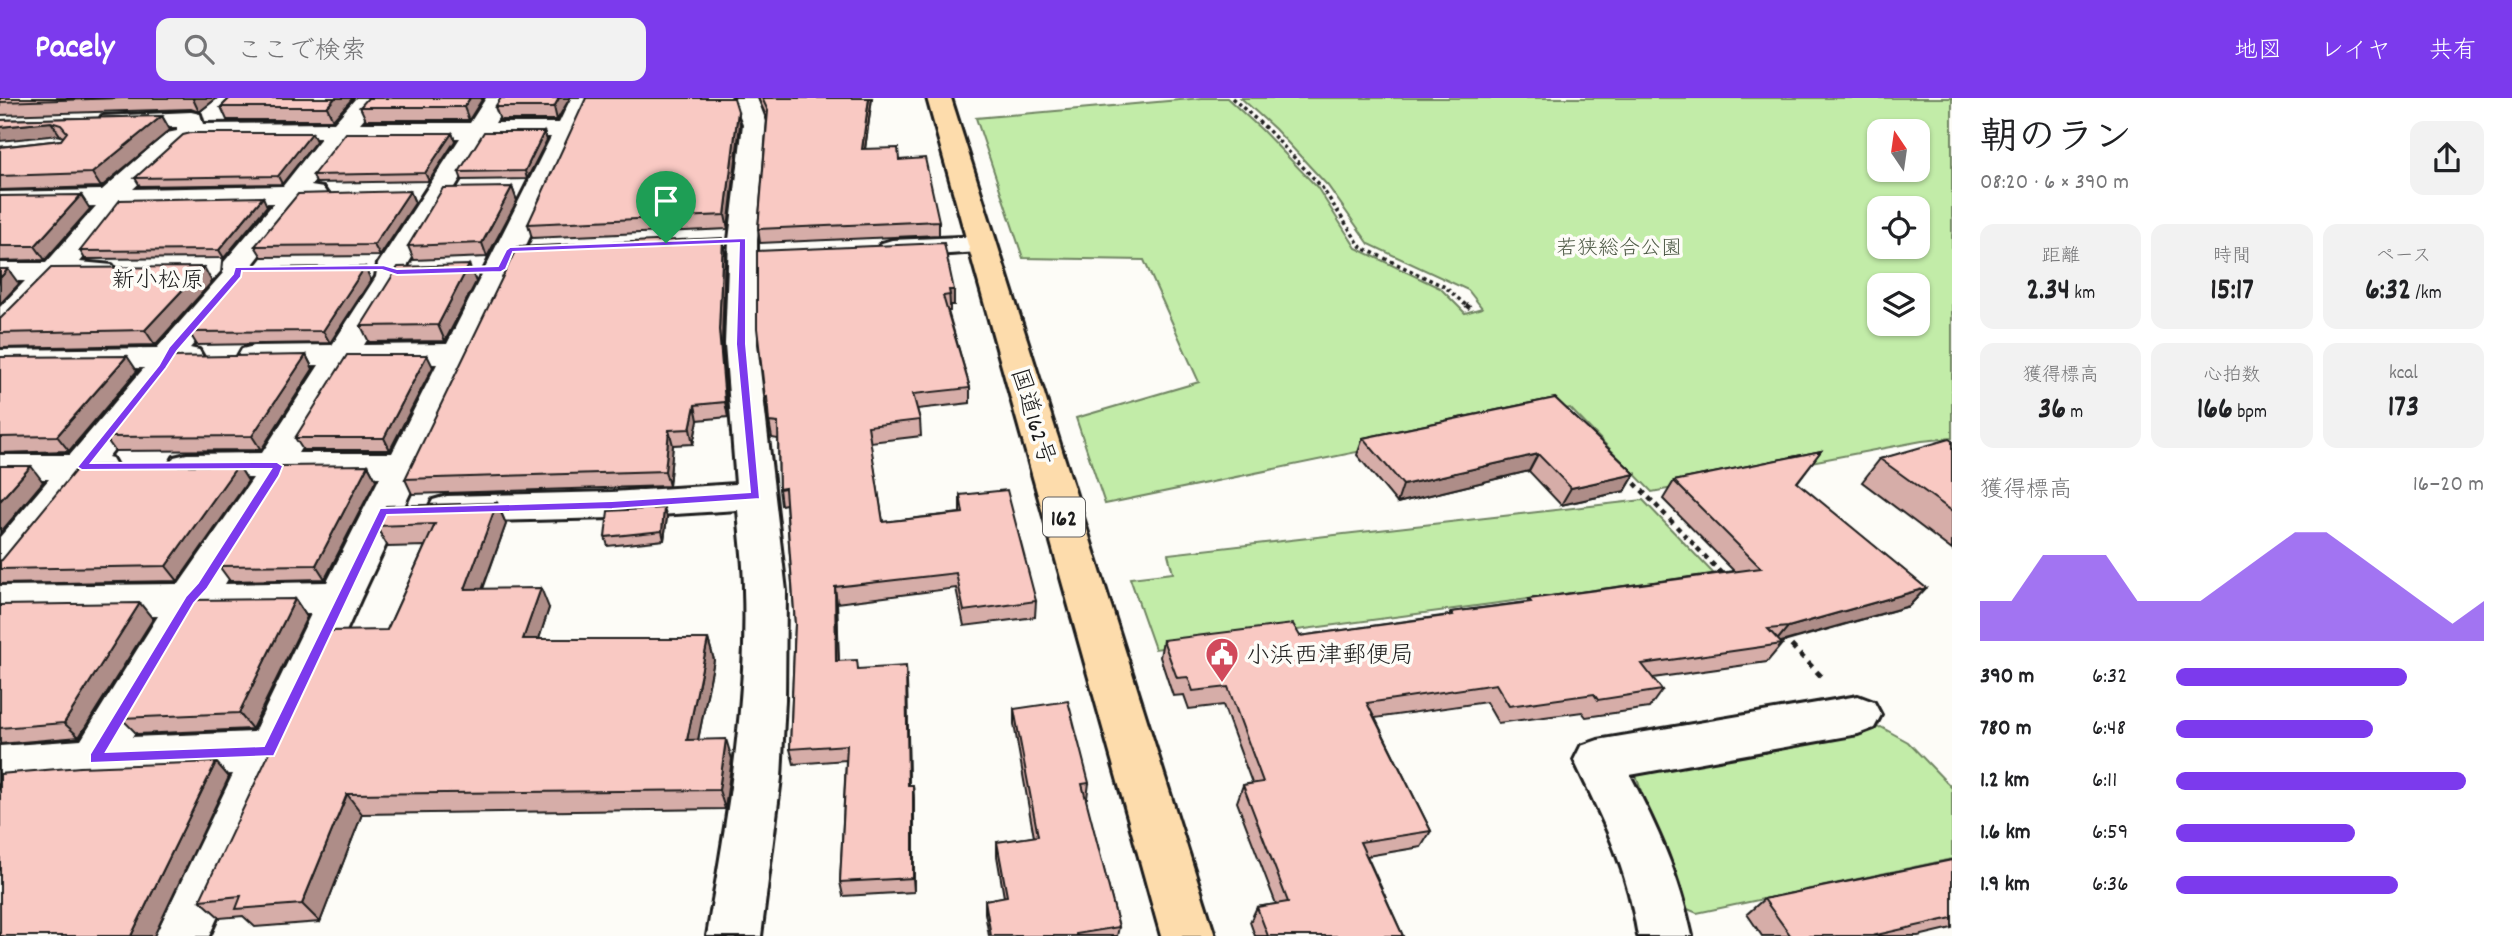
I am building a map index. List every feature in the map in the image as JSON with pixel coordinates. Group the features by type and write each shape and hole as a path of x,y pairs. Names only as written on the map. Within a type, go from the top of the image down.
{"highway":[{"name":"国道162号","path":"939,98 1188,936"}],"street":[{"path":"0,564 237,275 239,262 369,98"},
{"path":"94,758 190,599 210,575 275,473 277,458 391,278 395,270 393,264 498,98"},
{"path":"734,936 757,778 763,700 765,591 741,344 743,247 755,124 745,98"},
{"path":"0,325 44,278 62,265 110,207 115,191 183,135 213,118 227,104"},
{"path":"98,142 183,135 341,130 478,130 575,114"},
{"path":"182,936 340,598 506,259 526,190 575,114"},
{"path":"82,122 191,119 183,135"},
{"path":"0,201 333,194"},
{"path":"863,250 983,245"},
{"path":"0,272 132,270"},
{"path":"0,360 461,354"},
{"path":"0,467 406,465"},
{"path":"384,511 612,505 756,496"},
{"path":"0,601 340,598"},
{"path":"1665,936 1657,893 1642,849 1598,760 1858,715"},
{"path":"0,767 94,758 269,752"}],"path":[{"path":"1232,98 1268,130 1321,186 1361,247 1445,287 1471,309"},
{"path":"1621,469 1726,577"},
{"path":"1782,636 1858,715"}],"green space":[{"name":"若狭総合公園","path":"1227,98 1317,187 1356,248 1440,288 1465,313 1482,308 1468,290 1369,244 1328,186 1275,129 1241,98 1952,98 1952,438 1922,441 1652,492 1570,408 1105,504 1076,418 1199,382 1144,260 1023,258 976,118"},
{"path":"1643,500 1714,574 1155,649 1130,578 1173,573 1168,554"},
{"path":"1881,727 1908,742 1952,788 1952,859 1697,913 1678,905 1636,775"}],"building":[{"path":"0,98 122,98 0,102"},
{"path":"230,98 335,98 327,107 221,107"},
{"path":"368,98 470,98 464,107 360,107"},
{"path":"501,98 559,98 554,107 495,107"},
{"path":"586,98 734,98 738,111 725,215 528,224"},
{"path":"762,98 869,98 862,149 898,148 899,160 925,158 939,221 758,229 768,111"},
{"path":"162,116 92,173 0,176 0,147 61,140 67,132 61,125 51,122 0,127 0,120"},
{"path":"484,132 544,132 525,171 459,172"},
{"path":"312,133 278,176 135,178 183,135"},
{"path":"346,133 452,133 425,173 313,175"},
{"path":"512,187 482,243 408,246 443,188"},
{"path":"410,191 374,245 255,246 298,194"},
{"path":"81,195 35,246 0,246 0,196"},
{"path":"263,197 219,250 80,251 120,200"},
{"path":"723,238 719,330 725,402 695,405 690,429 669,430 665,471 405,479 517,247"},
{"path":"944,243 954,290 949,290 950,295 943,296 970,388 913,394 920,420 868,426 883,522 963,513 960,495 1007,490 1036,601 964,611 956,573 835,587 836,661 857,660 858,669 906,666 908,785 913,785 913,878 840,882 847,745 790,749 795,624 785,488 779,489 778,423 769,422 757,328 757,251"},
{"path":"469,265 438,325 361,326 398,267"},
{"path":"204,267 145,330 0,333 0,319 51,268"},
{"path":"365,267 323,331 189,332 245,268"},
{"path":"0,269 8,269 0,278"},
{"path":"306,355 252,436 105,437 170,357"},
{"path":"347,355 427,355 384,438 295,438"},
{"path":"127,356 57,436 0,437 0,357"},
{"path":"1555,398 1635,474 1571,488 1538,454 1403,485 1363,438"},
{"path":"1949,439 1952,441 1952,511 1880,459"},
{"path":"1821,451 1797,482 1926,588 1788,627 1768,629 1782,644 1642,664 1662,690 1598,700 1594,694 1509,706 1496,684 1367,703 1431,831 1360,842 1403,936 1268,936 1257,907 1288,902 1243,785 1263,782 1228,687 1193,691 1188,677 1177,678 1163,640 1293,624 1300,636 1453,615 1451,612 1531,602 1529,599 1761,568 1674,481"},
{"path":"238,465 166,566 0,569 0,561 79,466"},
{"path":"368,465 316,565 219,566 282,466"},
{"path":"0,466 31,466 0,501"},
{"path":"497,503 465,589 541,588 523,639 708,639 687,740 726,739 719,790 347,794 302,904 236,909 241,896 200,900 327,631 387,630 435,524 376,526 386,506"},
{"path":"664,508 662,531 605,537 608,511"},
{"path":"295,599 239,713 121,718 190,600"},
{"path":"140,603 64,723 0,728 0,605"},
{"path":"1068,701 1089,783 1082,784 1119,927 1076,936 991,936 985,900 1007,896 997,842 1038,836 1014,709"},
{"path":"216,762 131,936 0,936 0,774 80,767"},
{"path":"1952,860 1952,918 1872,936 1791,936 1764,899"}],"place":[{"name":"小浜西津郵便局","path":"1222,684"}],"district":[{"name":"新小松原","path":"158,279"}],"route":[{"path":"743,240 741,344 756,496 612,505 384,511 340,598 269,752 94,758 190,599 202,586 277,466 82,467 163,366 172,349 237,275 238,269 383,268 397,272 501,269 510,250 666,243 743,240"}]}
